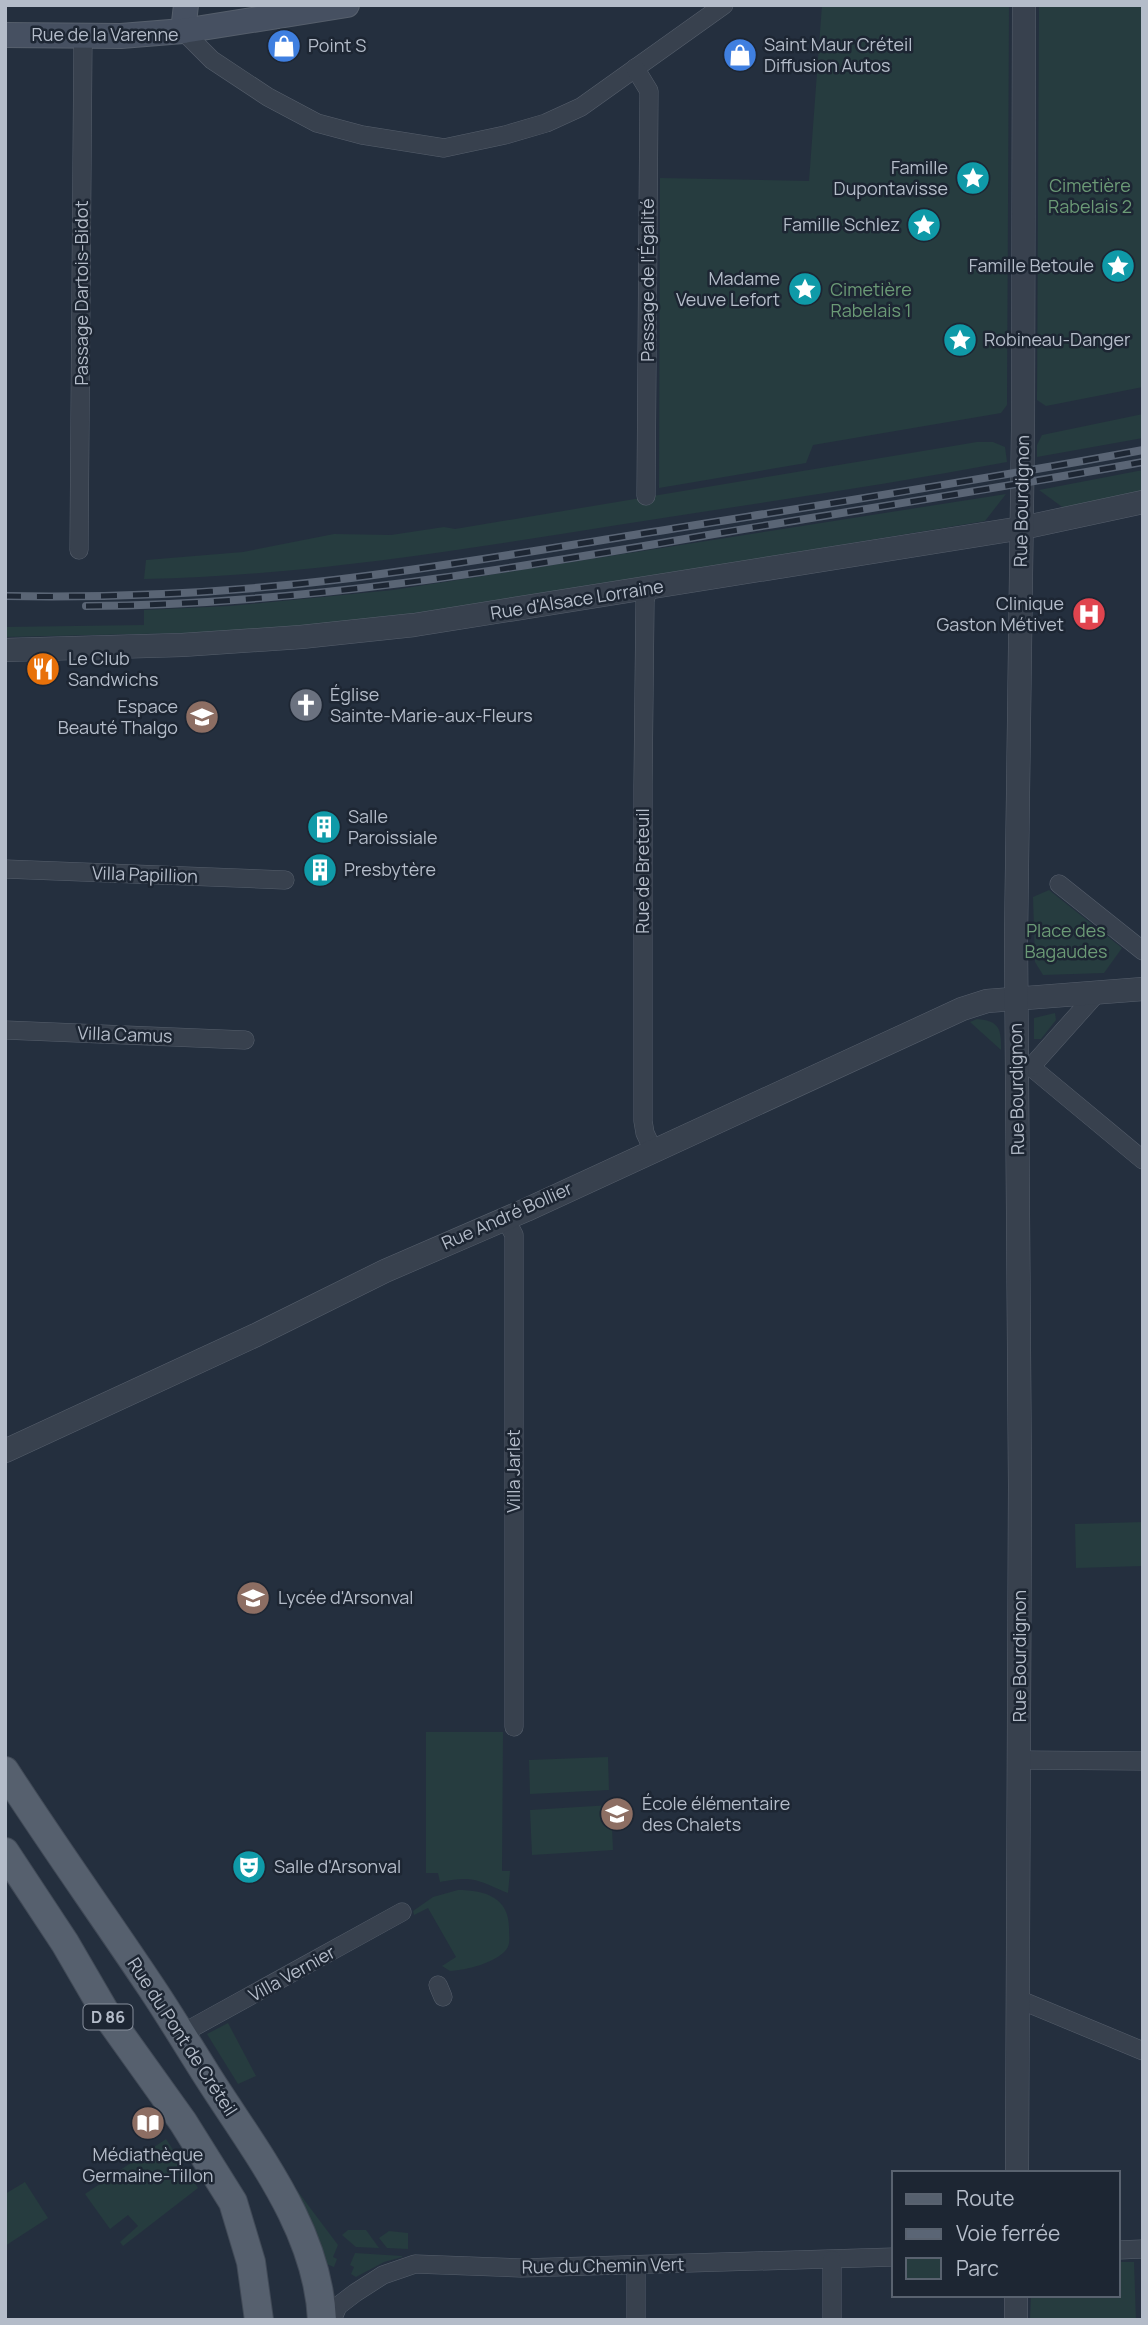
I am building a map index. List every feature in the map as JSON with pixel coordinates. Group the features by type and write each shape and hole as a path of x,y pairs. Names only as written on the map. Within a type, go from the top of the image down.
{"main road":[{"path":"186,5 183,31 348,5"},
{"name":"Rue de la Varenne","path":"5,35 83,36 183,31"},
{"name":"Rue du Pont de Créteil","path":"5,1771 181,2034 291,2212 308,2250 317,2280 322,2320"},
{"name":"D 86","path":"5,1852 65,1943 108,2017 183,2122 233,2202 251,2263 258,2318"}],"street":[{"name":"Rue de la Varenne","path":"183,31 212,60 268,97 317,123 362,135 444,148 546,123 581,107 724,5"},
{"name":"Rue Bourdignon","path":"1017,2171 1024,1067 1016,1000 1022,528 1024,5"},
{"name":"Passage Dartois-Bidot","path":"79,550 83,36"},
{"name":"Passage de l'Égalité","path":"635,68 649,91 646,496"},
{"name":"Rue d'Alsace Lorraine","path":"5,650 182,645 321,636 414,625 1022,528 1143,502"},
{"name":"Rue de Breteuil","path":"648,589 645,601 643,786 643,1121 653,1150"},
{"name":"Villa Papillion","path":"5,869 285,880"},
{"path":"1059,884 1143,951"},
{"name":"Rue André Bollier","path":"5,1451 256,1335 385,1271 962,1009 987,1001 1143,989"},
{"name":"Rue Bourdignon","path":"1024,1067 1098,992"},
{"name":"Villa Camus","path":"5,1030 245,1040"},
{"path":"1024,1067 1143,1160"},
{"name":"Villa Jarlet","path":"505,1217 514,1235 513,1727"},
{"path":"1019,1760 1143,1761"},
{"name":"Villa Vernier","path":"181,2034 402,1912"},
{"path":"1018,1999 1143,2051"},
{"path":"1120,2250 1143,2249"},
{"name":"Rue du Chemin Vert","path":"332,2320 338,2306 355,2293 383,2275 415,2264 521,2268 892,2258"},
{"path":"832,2260 832,2320"},
{"path":"636,2266 636,2320"},
{"path":"1016,2297 1016,2320"}],"green space":[{"name":"Cimetière Rabelais 1","path":"822,5 1009,5 1007,405 1001,413 813,445 806,463 659,488 660,178 809,181"},
{"name":"Cimetière Rabelais 2","path":"1039,5 1143,5 1143,387 1046,406 1037,400"},
{"path":"1143,414 1143,438 1037,457 1037,445 1042,435"},
{"path":"977,442 993,442 1005,447 1007,462 385,560 265,573 144,579 146,560 243,552 334,534 391,535 444,527 455,529"},
{"path":"1143,470 1143,491 1065,509 1039,490"},
{"path":"1006,494 985,521 419,615 230,632 5,637 5,627 144,625 144,610 230,606 393,590"},
{"name":"Place des Bagaudes","path":"1049,890 1122,948 1104,973 1043,975 1035,962 1033,897"},
{"path":"1055,1013 1056,1020 1041,1039 1034,1039 1034,1018"},
{"path":"977,1019 998,1027 1001,1050 970,1022"},
{"path":"1143,1522 1143,1566 1076,1568 1075,1524"},
{"path":"426,1732 503,1732 502,1871 510,1871 508,1893 469,1879 440,1882 438,1873 426,1873"},
{"path":"608,1757 609,1790 530,1794 529,1760"},
{"path":"611,1805 613,1850 532,1855 530,1810"},
{"path":"458,1890 487,1894 501,1903 508,1919 509,1941 505,1951 494,1959 450,1971 442,1966 456,1957 428,1908 414,1915 413,1911 433,1897"},
{"path":"228,2023 256,2076 238,2084 207,2034"},
{"path":"166,2139 198,2188 123,2246 120,2242 138,2226 128,2215 110,2229 85,2194"},
{"path":"25,2182 48,2218 5,2246 5,2194"},
{"path":"293,2185 338,2245 333,2257 337,2259 334,2267 324,2263"},
{"path":"348,2230 366,2230 379,2248 356,2247 342,2235"},
{"path":"389,2231 408,2233 408,2249 387,2248 379,2238"},
{"path":"355,2253 402,2257 384,2262 356,2277 351,2274 354,2267 350,2265"},
{"path":"1120,2262 1134,2262 1136,2320 1030,2320 1031,2297 1120,2297"}],"railway":[{"path":"5,596 211,591 375,575 840,502 1143,450"},
{"path":"86,606 244,599 402,583 558,560 1143,462"}],"place":[{"name":"Point S","path":"284,46"},
{"name":"Saint Maur Créteil Diffusion Autos","path":"740,55"},
{"name":"Famille Dupontavisse","path":"973,178"},
{"name":"Famille Schlez","path":"924,225"},
{"name":"Famille Betoule","path":"1118,266"},
{"name":"Madame Veuve Lefort","path":"805,289"},
{"name":"Robineau-Danger","path":"960,340"},
{"name":"Clinique Gaston Métivet","path":"1089,614"},
{"name":"Le Club Sandwichs","path":"43,669"},
{"name":"Église Sainte-Marie-aux-Fleurs","path":"306,705"},
{"name":"Espace Beauté Thalgo","path":"202,717"},
{"name":"Salle Paroissiale","path":"324,827"},
{"name":"Presbytère","path":"320,870"},
{"name":"Lycée d'Arsonval","path":"253,1598"},
{"name":"École élémentaire des Chalets","path":"617,1814"},
{"name":"Salle d'Arsonval","path":"249,1867"},
{"name":"Médiathèque Germaine-Tillon","path":"148,2123"}]}
